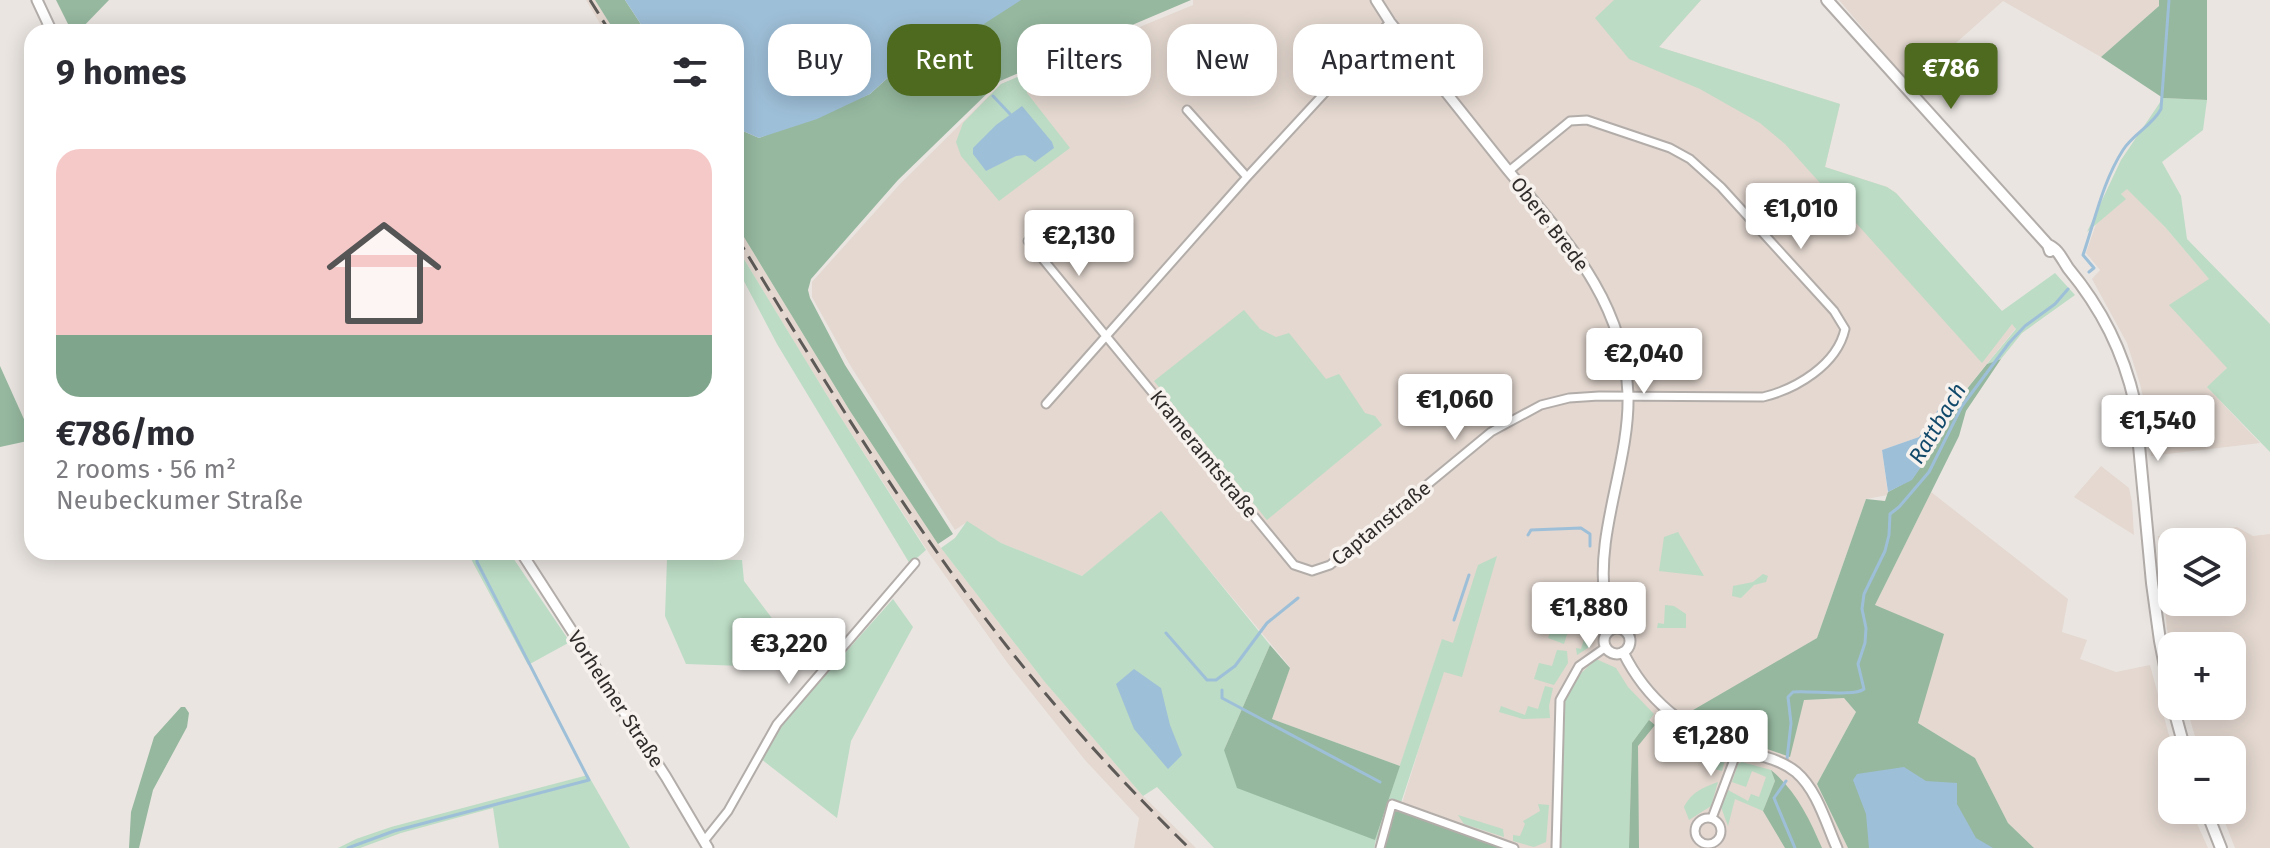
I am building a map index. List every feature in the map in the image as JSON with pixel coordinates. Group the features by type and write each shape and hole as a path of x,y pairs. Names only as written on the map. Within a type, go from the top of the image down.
{"main road":[{"path":"1827,0 2061,259 2107,324 2128,375 2135,403 2159,632"},
{"path":"2212,824 2221,848"}],"street":[{"path":"37,0 48,24"},
{"name":"Obere Brede","path":"1376,0 1390,22 1580,257 1600,291 1615,329 1628,395 1625,439 1605,559 1605,599 1613,628"},
{"path":"1046,404 1247,177 1390,22"},
{"path":"1187,110 1247,177"},
{"name":"Captanstraße","path":"1303,569 1312,571 1330,565 1491,432 1541,405 1569,398 1628,395 1763,397 1783,392 1802,381 1833,355 1842,342 1845,329 1834,311 1721,187 1690,159 1670,148 1578,119 1570,121 1509,171"},
{"name":"Krameramtstraße","path":"1028,241 1294,565 1303,569"},
{"name":"Vorhelmer Straße","path":"526,560 658,764 706,845"},
{"path":"706,845 777,724 915,563"},
{"path":"1613,628 1622,628 1630,636 1629,646 1623,652 1612,652 1606,647 1605,636 1613,628"},
{"path":"1556,848 1560,700 1579,666 1606,647"},
{"path":"1623,652 1645,688 1673,717 1712,739 1773,759 1796,772 1811,790 1837,848"},
{"path":"1712,818 1738,749"},
{"path":"1380,848 1392,804 1514,848"}],"shaded area":[{"path":"586,0 595,0 610,24 600,24"},
{"path":"1193,0 1701,0 1659,47 1840,104 1825,167 1887,187 1896,193 2016,328 1959,398 1940,407 1919,437 1882,450 1888,495 1866,499 1817,638 1753,677 1804,699 1844,698 1856,712 1817,784 1848,848 1388,848 1452,643 1442,640 1400,766 1272,719 1290,667 1161,512 1082,576 1001,543 967,522 955,530 850,365 812,297 812,282 900,184 989,96 1001,96 1001,84 1017,77 1017,96 1151,96 1151,24 1147,24 1193,5"},
{"path":"1839,0 2159,0 2159,6 2101,57 2003,1 1910,84"},
{"path":"2127,188 2210,280 2183,296 2227,368 2208,388 2260,443 2151,456 2149,423 2127,343 2092,279 2100,270 2086,253 2096,224 2125,199 2121,194"},
{"path":"744,237 850,411 941,548 1044,681 1143,796 1196,848 1134,848 1139,818 1085,760 1009,665 931,556 836,410 744,259"},
{"path":"2101,466 2129,488 2134,535 2074,497"},
{"path":"1931,492 2068,599 2062,632 2087,640 2080,659 2116,672 2150,665 2158,695 2158,720 2165,720 2169,736 2158,736 2158,824 2197,824 2208,848 2034,848 2008,823 1975,758 1918,723 1875,605"},
{"path":"2246,532 2253,536 2270,534 2270,848 2235,848 2226,824 2246,824 2246,736 2195,736 2190,720 2246,720 2246,632 2168,632 2166,616 2246,616"}],"green space":[{"path":"56,0 109,0 86,24 68,24"},
{"path":"595,0 625,0 641,24 610,24"},
{"path":"1014,0 1191,0 1134,24 1017,24 1017,74 1001,81 1001,24 969,24"},
{"path":"1614,0 1701,0 1659,47 1840,104 1825,167 1887,187 1896,193 2002,311 2055,273 2075,295 2022,333 2001,359 1987,364 2016,329 2012,324 1982,363 1785,144 1760,123 1700,89 1629,59 1595,18"},
{"path":"2159,0 2207,0 2207,100 2163,98 2101,57 2159,6"},
{"path":"1017,77 1017,96 1029,96 1070,148 999,201 961,156 956,142 963,123 989,96 1001,96 1001,84"},
{"path":"887,79 887,96 985,96 898,180 811,279 808,290 845,365 953,534 938,544 850,411 744,237 744,131 759,138 871,96"},
{"path":"2163,98 2207,100 2203,130 2162,162 2181,196 2187,239 2270,324 2270,452 2207,387 2227,368 2169,305 2209,279 2166,228 2127,189 2121,194 2126,199 2087,232 2121,160"},
{"path":"744,259 926,550 910,564 777,344 744,281"},
{"path":"1244,310 1260,329 1276,337 1289,333 1326,379 1339,374 1365,413 1375,416 1382,425 1267,520 1154,381"},
{"path":"2001,359 1966,411 1959,436 1875,605 1944,634 1918,723 1975,758 2008,823 2034,848 1848,848 1817,784 1856,712 1844,698 1804,700 1790,757 1730,736 1688,713 1817,638 1866,499 1885,501 1888,492 1912,479 1943,435 1954,405 1987,364"},
{"path":"0,366 24,419 24,442 0,447"},
{"path":"1161,511 1270,645 1224,750 1375,840 1442,639 1453,643 1478,565 1497,556 1462,677 1444,672 1387,845 1376,840 1374,848 1214,848 1157,787 1143,796 1044,681 941,548 955,538 967,521 1001,543 1082,576"},
{"path":"1678,532 1704,576 1659,571 1664,537"},
{"path":"472,560 514,560 570,642 528,665"},
{"path":"667,560 742,560 744,581 789,641 773,667 686,664 665,616"},
{"path":"1763,574 1768,576 1766,582 1754,585 1741,598 1732,596 1733,586 1753,582"},
{"path":"893,599 913,627 851,741 837,818 761,759 780,726"},
{"path":"1593,605 1600,620 1591,646 1577,655 1576,648 1581,649 1592,612 1587,610"},
{"path":"1665,605 1674,606 1686,614 1686,628 1657,628 1658,623 1664,624"},
{"path":"1562,623 1570,625 1564,644 1548,638 1551,629 1559,632"},
{"path":"1270,645 1290,668 1272,719 1400,766 1375,840 1237,788 1224,750"},
{"path":"1557,650 1567,651 1568,663 1554,685 1534,679 1539,663 1552,666"},
{"path":"1596,659 1616,668 1628,687 1654,714 1632,743 1629,848 1561,848 1564,705 1572,682"},
{"path":"1545,686 1553,688 1550,718 1523,719 1499,712 1501,706 1525,715 1528,706 1538,709"},
{"path":"181,707 189,713 187,727 153,790 139,848 129,848 131,812 154,737"},
{"path":"1649,720 1655,725 1638,746 1639,848 1629,848 1632,743"},
{"path":"1670,726 1722,755 1725,760 1722,771 1714,769 1716,760 1678,744 1665,732"},
{"path":"1742,762 1771,770 1775,781 1763,811 1735,799 1728,826 1721,807 1728,790 1748,801 1751,794 1759,797 1766,777 1752,771 1746,787 1732,782 1738,764"},
{"path":"1771,770 1801,806 1822,848 1785,848 1763,811 1775,781"},
{"path":"588,775 630,848 499,848 493,808 401,833 360,848 338,848 391,827"},
{"path":"1718,782 1711,806 1689,820 1684,807 1690,798"},
{"path":"1538,804 1549,805 1546,842 1534,847 1513,841 1513,835 1520,836 1525,824 1523,821 1540,811"},
{"path":"1394,810 1510,848 1384,848"},
{"path":"1458,815 1503,829 1504,837 1464,824"}],"water":[{"path":"625,0 1021,0 984,24 887,24 887,79 871,93 871,24 768,24 768,96 866,96 817,119 759,138 744,131 744,24 641,24"},
{"path":"1022,106 1054,148 1035,162 1025,155 1016,156 986,171 973,154 973,148 996,125"},
{"path":"1959,398 1943,435 1912,480 1888,492 1882,450 1919,437 1940,407"},
{"path":"1134,669 1161,688 1170,725 1182,755 1168,769 1134,729 1116,684"},
{"path":"1904,767 1926,781 1957,783 1957,804 1976,838 1993,848 1869,848 1866,814 1853,780 1857,774"}],"waterway":[{"name":"Rattbach","path":"2089,272 2094,268 2083,255 2110,175 2127,144 2161,109 2169,0"},
{"path":"993,96 1010,114"},
{"name":"Rattbach","path":"1787,759 1791,723 1788,697 1793,692 1851,693 1864,689 1858,664 1865,643 1864,594 1885,551 1890,514 1929,472 1962,406 2009,343 2068,289"},
{"path":"1528,535 1531,530 1581,528 1590,534 1590,546"},
{"path":"348,848 394,831 589,780 477,560"},
{"path":"1454,620 1469,575"},
{"path":"1166,633 1207,680 1216,680 1235,666 1267,623 1298,598"},
{"path":"1222,690 1222,698 1380,782"},
{"name":"Rattbach","path":"1786,781 1774,798 1795,848"}],"railway":[{"path":"590,0 605,24"},
{"path":"744,249 862,439 969,597 1058,709 1189,848"}]}
